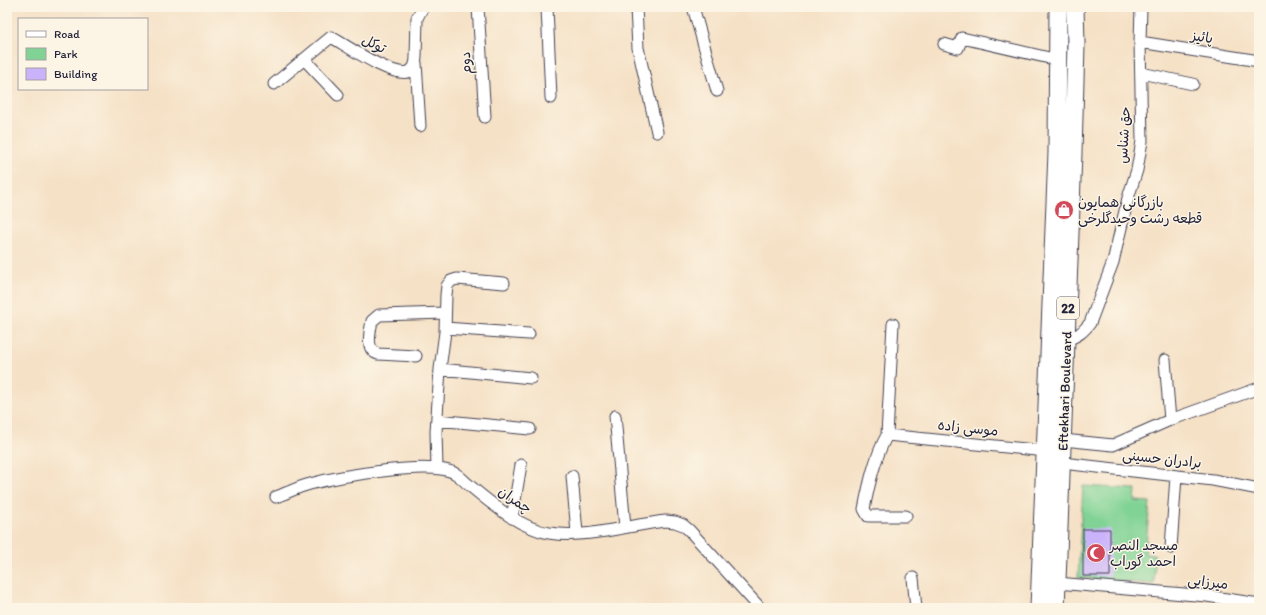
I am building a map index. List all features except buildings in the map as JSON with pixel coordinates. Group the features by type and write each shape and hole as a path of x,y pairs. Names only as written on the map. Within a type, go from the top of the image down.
{"highway":[{"name":"Eftekhari Boulevard","path":"1040,608 1057,160 1058,7"},
{"name":"Eftekhari Boulevard","path":"1056,608 1073,153 1076,44 1075,7"}],"street":[{"path":"420,126 416,63 417,18 423,7"},
{"name":"دوم","path":"478,7 485,117"},
{"path":"547,7 551,98"},
{"path":"636,7 638,48 657,132"},
{"path":"693,7 717,91"},
{"name":"حق شناس","path":"1067,339 1075,337 1084,331 1090,323 1113,262 1128,198 1137,170 1142,141 1140,42 1141,7"},
{"name":"توکل","path":"274,84 331,37 378,64 395,70 406,72 412,70 416,63"},
{"path":"944,44 958,48 962,38 1058,60"},
{"name":"پائیز","path":"1140,42 1259,61"},
{"path":"304,59 338,95"},
{"path":"1141,73 1192,84"},
{"path":"437,468 436,432 447,286 452,281 457,279 504,283"},
{"path":"416,356 374,353 370,347 372,321 379,315 446,313"},
{"path":"893,324 887,435 882,444 864,509 868,516 906,516"},
{"path":"445,328 529,334"},
{"path":"1165,360 1170,420"},
{"path":"440,369 531,378"},
{"path":"1063,440 1113,445 1170,420 1259,388"},
{"path":"615,416 625,527"},
{"path":"437,420 530,429"},
{"name":"موسی زاده","path":"887,435 1046,451"},
{"name":"برادران حسینی","path":"1062,464 1213,480 1259,489"},
{"path":"512,518 521,465"},
{"name":"چمران","path":"276,497 308,484 387,470 437,468 450,470 512,518 522,524 548,533 577,534 666,522 675,522 683,525 760,608"},
{"path":"572,476 577,534"},
{"path":"1171,548 1176,476"},
{"path":"913,578 916,608"},
{"name":"میرزایی","path":"1057,583 1207,596 1259,604"}],"green space":[{"path":"1083,486 1136,489 1135,501 1150,502 1145,554 1155,555 1154,584 1078,578"}],"place":[{"name":"بازرگانی همایون قطعه رشت وحیدگلرخی","path":"1064,210"},
{"name":"مسجد النصر احمد گوراب","path":"1096,553"}]}
